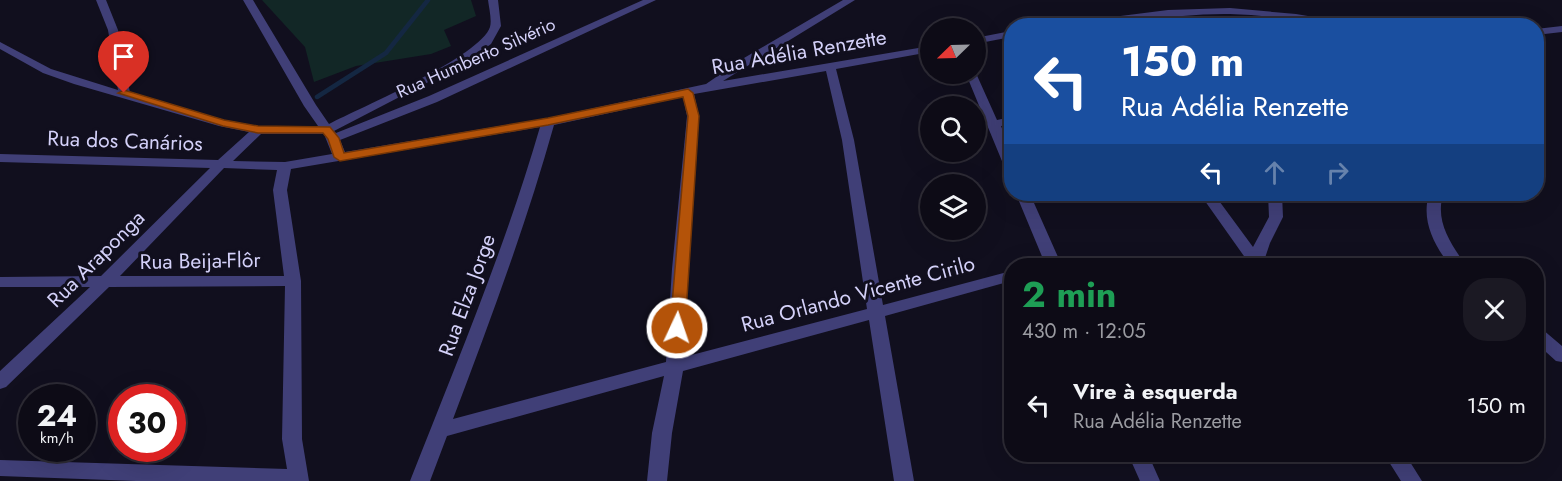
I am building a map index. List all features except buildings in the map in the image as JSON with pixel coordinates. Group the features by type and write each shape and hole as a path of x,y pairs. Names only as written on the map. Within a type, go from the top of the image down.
{"street":[{"path":"101,0 113,30 124,93"},
{"path":"248,0 329,134 340,157"},
{"path":"0,45 47,71 223,123 258,130 329,134 459,62 487,42 496,26 493,0"},
{"name":"Rua Humberto Silvério","path":"329,134 433,99 651,0"},
{"path":"706,88 748,60 850,0"},
{"path":"1136,18 1231,11 1305,18"},
{"path":"1544,31 1562,29"},
{"path":"986,39 1004,35"},
{"name":"Rua Adélia Renzette","path":"285,166 548,122 706,88 920,51"},
{"path":"830,67 844,115 904,481"},
{"path":"976,84 1004,150"},
{"path":"657,481 662,433 675,367 680,269 693,116 688,93"},
{"name":"Rua Elza Jorge","path":"420,481 500,273 532,179 548,122"},
{"path":"993,124 1004,122"},
{"name":"Rua Araponga","path":"0,382 104,283 220,165 258,130"},
{"name":"Rua dos Canários","path":"0,158 285,166"},
{"path":"0,468 299,480 292,439 293,281 280,190 285,166"},
{"path":"1026,201 1048,258"},
{"path":"1212,201 1254,258"},
{"path":"1259,258 1262,243 1276,216 1275,201"},
{"path":"1433,201 1435,227 1452,258"},
{"name":"Rua Orlando Vicente Cirilo","path":"440,430 1004,278"},
{"name":"Rua Beija-Flôr","path":"0,282 293,281"},
{"path":"1544,340 1562,356"},
{"path":"1142,462 1150,481"},
{"path":"1399,462 1412,481"}],"green space":[{"path":"262,0 471,0 476,16 444,30 451,46 431,54 356,66 314,82 305,47"}],"waterway":[{"path":"317,97 386,53 428,0"}],"route":[{"path":"124,93 223,123 258,130 326,130 333,138 340,157 548,122 688,93 693,116 677,328"}]}
